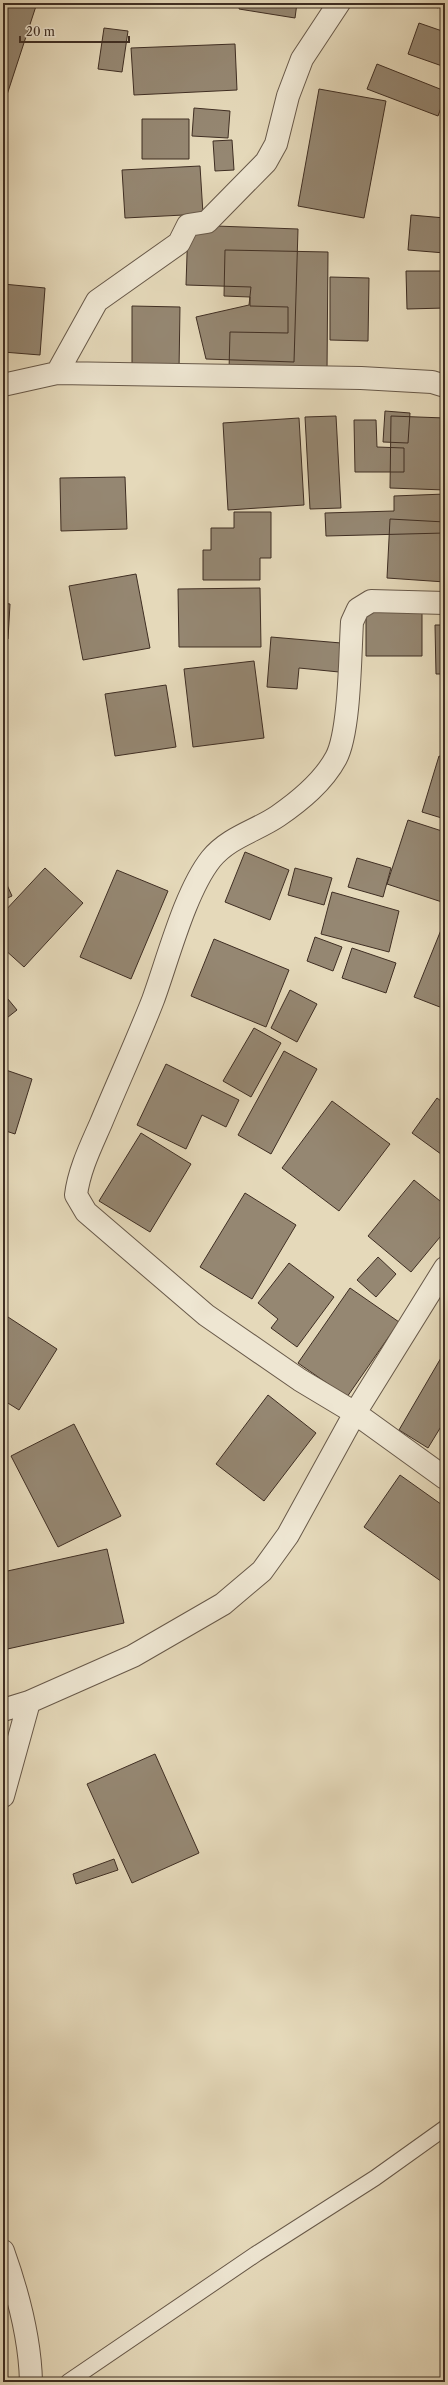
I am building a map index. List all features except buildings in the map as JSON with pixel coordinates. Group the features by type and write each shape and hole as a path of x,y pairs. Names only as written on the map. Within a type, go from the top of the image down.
{"street":[{"path":"57,373 97,301 179,243 188,225 207,222 266,162 276,144 288,96 302,59 338,3"},
{"path":"3,385 57,373 361,378 432,382 445,386"},
{"path":"445,603 371,602 358,609 352,622 344,726 337,757 313,789 277,817 245,832 226,845 212,858 202,873 184,911 152,1001 87,1155 76,1195 86,1212 206,1315 300,1380 355,1412 445,1478"},
{"path":"3,1710 30,1702 133,1656 223,1604 262,1571 288,1535 355,1412 445,1268"},
{"path":"3,1796 30,1702"},
{"path":"3,2251 17,2289 30,2355 31,2382"}],"lane":[{"path":"68,2382 256,2254 375,2178 445,2128"}]}
